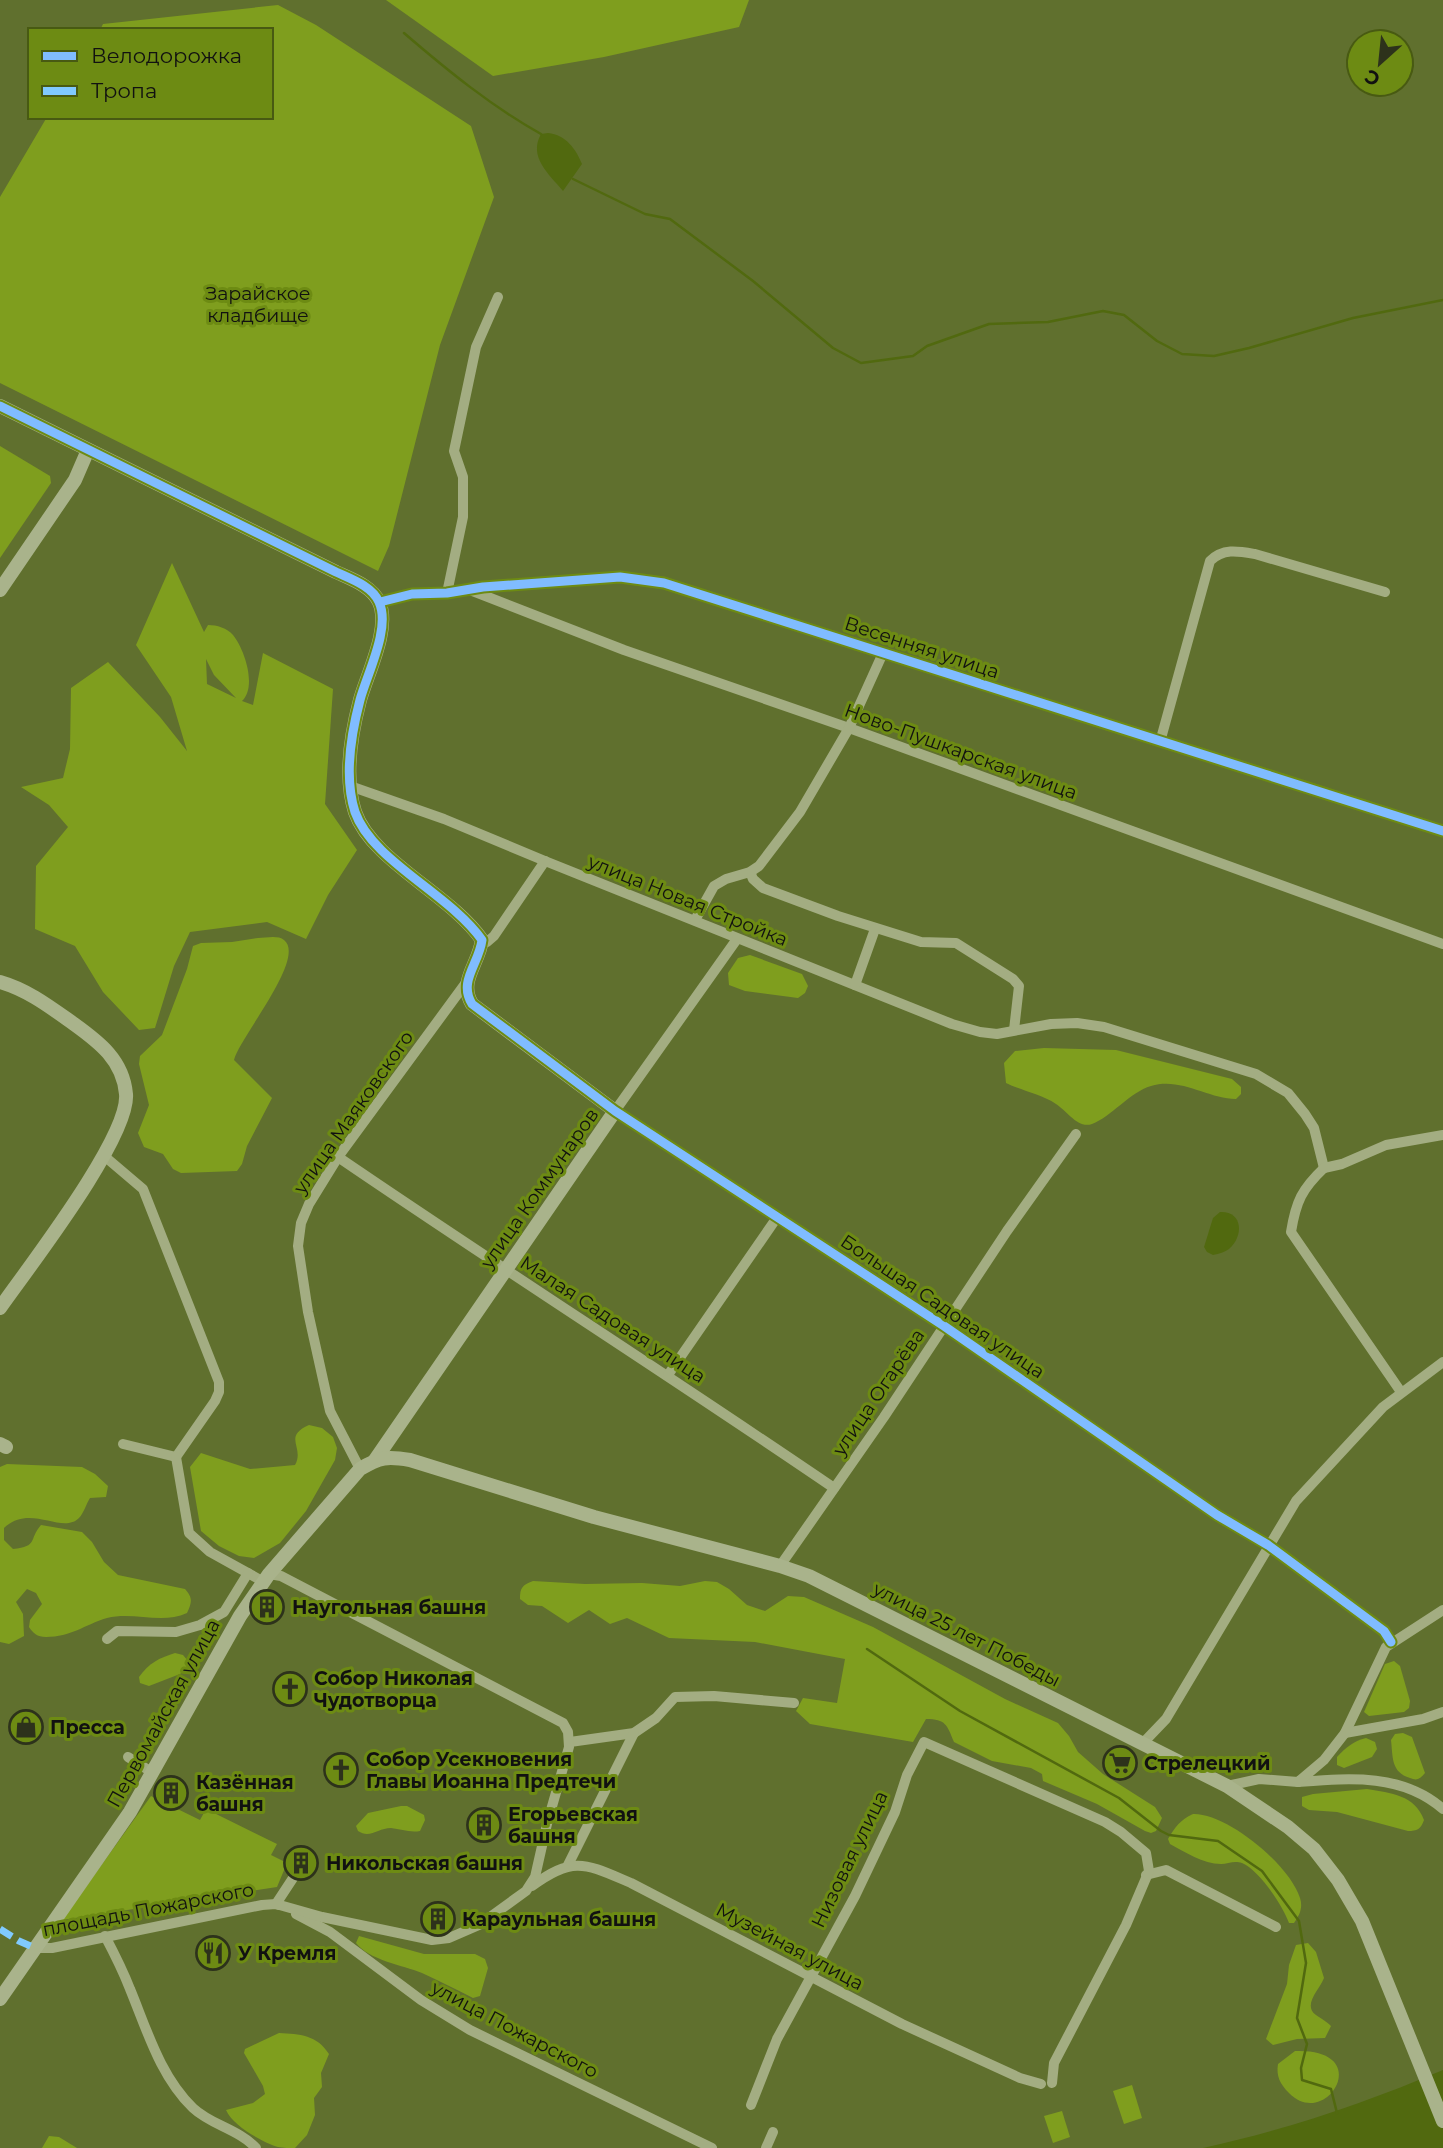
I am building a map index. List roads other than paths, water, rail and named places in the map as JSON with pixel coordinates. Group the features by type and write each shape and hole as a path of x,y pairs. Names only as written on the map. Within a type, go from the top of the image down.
{"street":[{"path":"447,593 463,517 463,477 454,451 476,347 498,297"},
{"path":"0,406 373,593 380,602 383,615 355,721 352,745 350,786 358,819 372,841 452,907 482,940 487,942 494,936 545,862"},
{"path":"0,590 75,480 88,450"},
{"path":"1160,742 1210,561 1216,555 1234,550 1255,554 1385,592"},
{"name":"Весенняя улица","path":"380,602 412,594 620,577 664,583 1443,831"},
{"name":"Ново-Пушкарская улица","path":"468,589 624,650 1443,944"},
{"path":"695,920 714,886 760,866 800,812 849,729 883,653"},
{"name":"улица Новая Стройка","path":"350,786 444,819 545,862 970,1030 997,1034 1051,1024 1077,1023 1104,1027 1256,1074 1288,1093 1306,1114 1314,1128 1324,1168"},
{"path":"750,872 752,879 763,888 875,929 920,942 956,943 1020,986 1014,1030"},
{"path":"855,985 875,929"},
{"name":"улица Коммунаров","path":"375,1460 737,939"},
{"path":"465,984 481,950 482,940"},
{"path":"0,982 23,989 94,1038 112,1055 122,1074 127,1095 124,1116 78,1198 0,1308"},
{"name":"Большая Садовая улица","path":"465,984 466,994 472,1004 615,1111 944,1326 1217,1515 1268,1545 1384,1631 1389,1644"},
{"name":"улица Маяковского","path":"360,1469 330,1411 308,1312 298,1246 300,1223 338,1157 465,984"},
{"name":"улица Огарёва","path":"780,1566 1076,1134"},
{"path":"1401,1392 1291,1232 1295,1207 1302,1192 1324,1168 1342,1164 1386,1145 1443,1136"},
{"path":"103,1155 143,1189 219,1382 215,1401 176,1457 189,1533 211,1552 248,1573 267,1578 281,1576 563,1723 570,1742 547,1825 540,1862 526,1891"},
{"name":"Малая Садовая улица","path":"338,1157 834,1488"},
{"path":"668,1375 778,1216"},
{"path":"1143,1743 1166,1718 1296,1501 1383,1407 1443,1362"},
{"path":"123,1444 176,1457"},
{"name":"улица 25 лет Победы","path":"375,1460 388,1457 410,1460 594,1517 809,1576 1227,1786 1288,1827 1314,1849 1338,1880 1362,1921 1443,2121"},
{"name":"Первомайская улица","path":"0,1999 124,1822 223,1643 267,1578 360,1469 375,1460"},
{"path":"107,1639 117,1631 176,1632 200,1625 223,1612 248,1573"},
{"path":"1298,1782 1324,1760 1345,1733 1389,1644 1443,1610"},
{"path":"526,1891 547,1875 568,1865 634,1734 656,1718 674,1697 714,1696 794,1703"},
{"path":"1345,1733 1423,1719 1443,1712"},
{"path":"570,1742 634,1734"},
{"name":"Низовая улица","path":"751,2105 777,2039 855,1896 895,1812 907,1775 924,1742 1105,1822 1146,1853 1147,1873"},
{"path":"128,1756 153,1773"},
{"path":"1227,1786 1258,1779 1298,1782 1352,1777 1385,1781 1410,1789 1443,1809"},
{"name":"Музейная улица","path":"568,1865 591,1866 631,1883 755,1946 809,1978 902,2024 1020,2078 1047,2084 1054,2063 1126,1925 1147,1873"},
{"path":"1147,1873 1166,1870 1276,1927"},
{"path":"276,1904 297,1872"},
{"name":"площадь Пожарского","path":"35,1948 52,1948 276,1904 322,1917 432,1940 449,1938 480,1925 526,1891"},
{"name":"улица Пожарского","path":"276,1904 330,1932 421,2000 470,2030 712,2148"},
{"path":"105,1936 129,1985 160,2064 181,2094 200,2114 234,2132 256,2148"},
{"path":"766,2148 773,2132"}],"waterway":[{"path":"404,33 470,87 541,134"},
{"path":"573,179 645,214 670,219 753,281 833,348 861,363 913,356 927,346 989,324 1048,322 1103,311 1124,315 1157,341 1182,354 1214,356 1353,318 1443,300"},
{"path":"867,1649 960,1711 1119,1798 1161,1831 1169,1835 1218,1841 1262,1871 1299,1921 1306,1963 1297,2018 1307,2044 1301,2068 1302,2080 1331,2089 1337,2113"}],"place":[{"name":"Наугольная башня","path":"267,1607"},
{"name":"Собор Николая Чудотворца","path":"290,1689"},
{"name":"Пресса","path":"26,1727"},
{"name":"Стрелецкий","path":"1120,1763"},
{"name":"Собор Усекновения Главы Иоанна Предтечи","path":"341,1770"},
{"name":"Казённая башня","path":"171,1793"},
{"name":"Егорьевская башня","path":"484,1825"},
{"name":"Никольская башня","path":"301,1863"},
{"name":"Караульная башня","path":"438,1919"},
{"name":"У Кремля","path":"213,1953"}],"park label":[{"name":"Зарайское кладбище","path":"258,304"}]}
